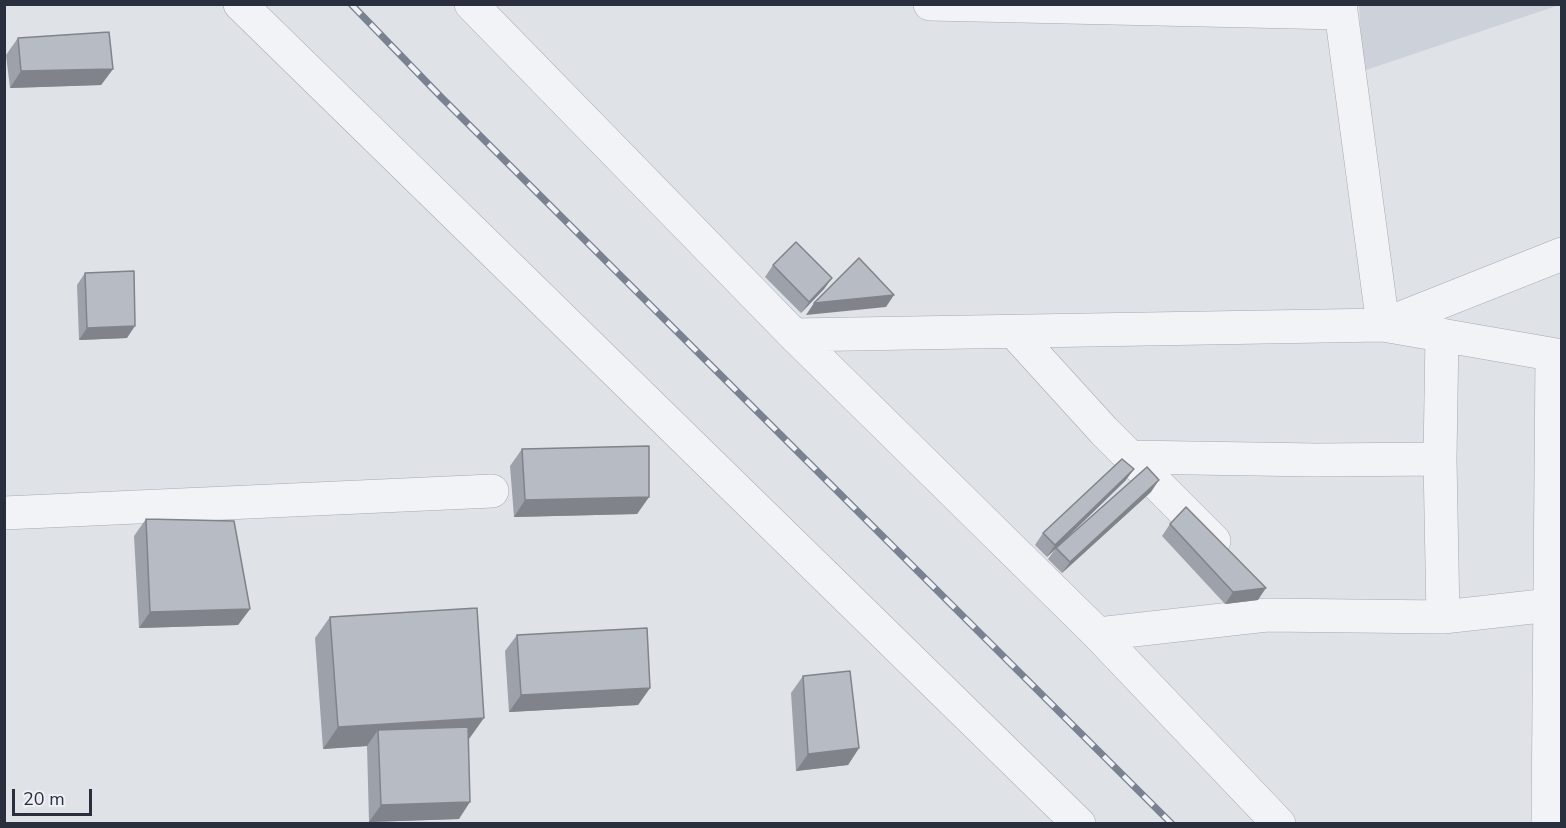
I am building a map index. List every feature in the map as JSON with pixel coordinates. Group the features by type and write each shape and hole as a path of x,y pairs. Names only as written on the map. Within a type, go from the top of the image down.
{"street":[{"path":"240,4 1079,824"},
{"path":"471,4 794,335 1098,634 1279,824"},
{"path":"930,4 1340,9 1383,325"},
{"path":"1383,325 1562,254"},
{"path":"794,335 1383,325 1557,356 1550,605 1548,824"},
{"path":"1014,332 1130,457 1236,563"},
{"path":"1442,335 1440,459 1443,616"},
{"path":"1130,457 1440,459"},
{"path":"4,513 492,491"},
{"path":"1098,634 1263,601 1443,616 1550,605"}],"shaded area":[{"path":"1359,4 1559,5 1363,71"}],"building":[{"path":"109,32 113,69 21,71 18,38"},
{"path":"796,242 832,278 809,302 773,265"},
{"path":"859,258 894,295 814,303"},
{"path":"134,271 135,326 87,328 85,273"},
{"path":"649,446 649,497 525,500 522,449"},
{"path":"1122,459 1134,469 1055,545 1043,533"},
{"path":"1147,467 1159,480 1070,562 1056,548"},
{"path":"1186,507 1266,588 1233,592 1170,524"},
{"path":"146,519 234,521 250,609 150,612"},
{"path":"477,608 484,718 338,727 330,617"},
{"path":"647,628 650,688 521,695 517,635"},
{"path":"850,671 859,748 808,754 803,676"},
{"path":"468,727 470,802 381,805 378,730"}],"railway":[{"path":"351,4 441,97 1172,824"}]}
